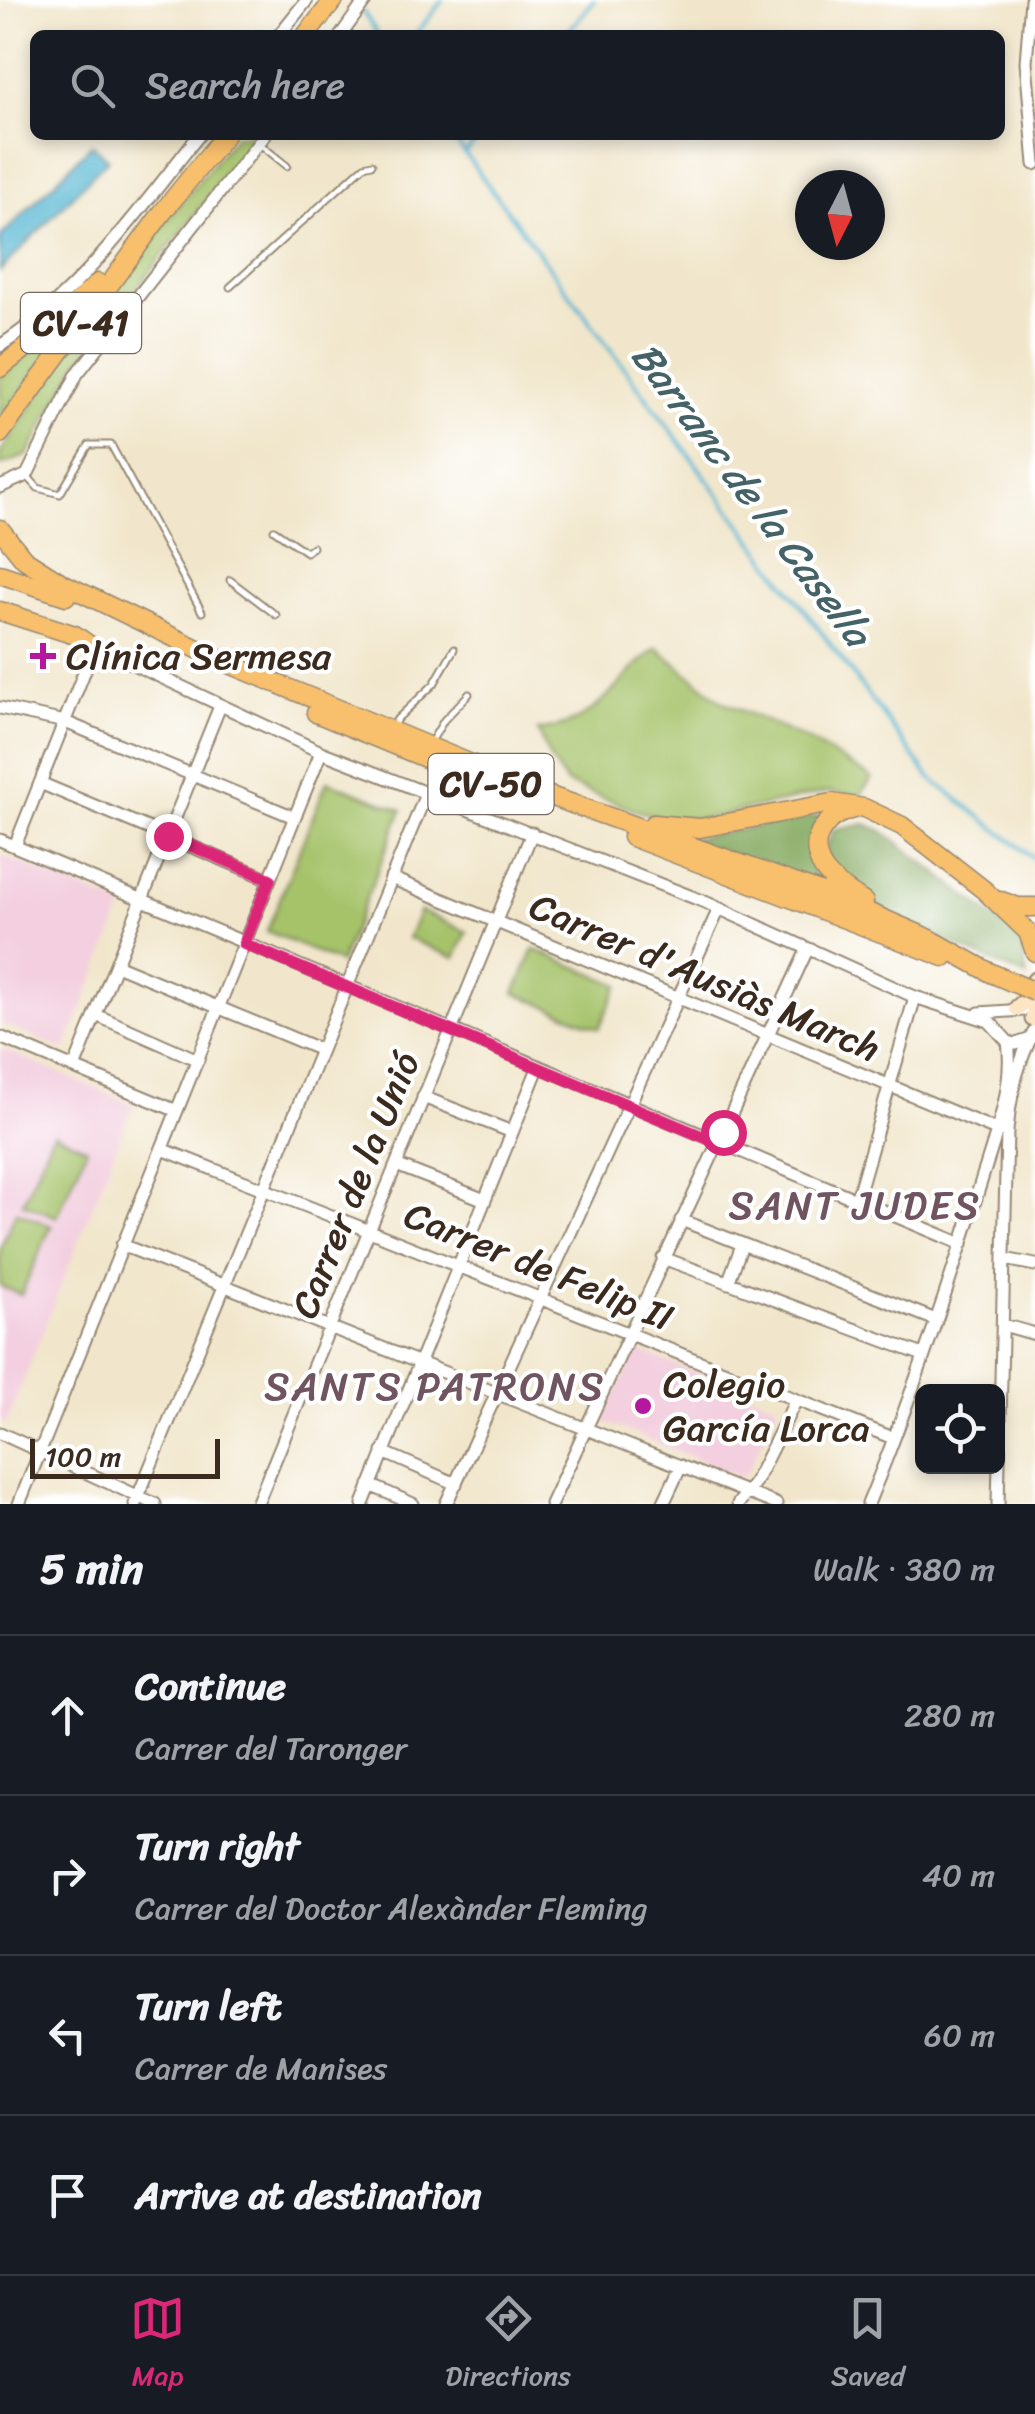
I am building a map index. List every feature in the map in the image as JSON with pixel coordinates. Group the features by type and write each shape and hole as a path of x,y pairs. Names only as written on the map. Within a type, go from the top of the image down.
{"main road":[{"path":"310,30 330,5"},
{"name":"CV-41","path":"0,368 78,305 221,140"},
{"name":"CV-41","path":"0,434 162,212"},
{"name":"CV-50","path":"0,529 24,559 62,583 220,660 539,792 768,872 907,928 991,972"},
{"name":"CV-50","path":"0,574 56,592 218,670 380,740 1035,992"},
{"path":"0,611 75,635 95,649"},
{"path":"462,761 628,817 670,826 700,828 832,803 864,808 902,826 984,890 1028,932 1035,952"},
{"path":"864,808 840,812 822,826 820,864 849,892 907,928"},
{"path":"984,890 1009,905 1035,907"},
{"path":"1013,1009 1024,1002 1035,980"}],"street":[{"path":"283,30 307,0"},
{"path":"344,30 366,0"},
{"path":"1031,0 1026,62 1035,164"},
{"path":"0,346 39,318 75,284 195,140"},
{"path":"0,486 27,475 77,374 261,140"},
{"path":"15,846 95,649 101,648 320,752 719,909 916,997 989,1021 1008,1042 1007,1076 996,1130 936,1320 868,1504"},
{"path":"74,1068 220,706"},
{"path":"0,708 65,722 294,817"},
{"path":"20,1504 320,752"},
{"path":"40,783 270,879"},
{"path":"137,1500 426,794"},
{"name":"Carrer de la Unió","path":"257,1504 532,834"},
{"path":"0,840 962,1244"},
{"name":"Carrer d'Ausiàs March","path":"391,878 996,1130"},
{"path":"446,1504 719,909"},
{"path":"551,1504 807,950"},
{"path":"116,965 321,1050"},
{"path":"856,1202 916,997"},
{"path":"959,1012 1013,1009 1028,1012 1033,1026 1008,1118 998,1504"},
{"path":"999,1029 1001,1017 1013,1009"},
{"path":"96,1015 198,1060"},
{"path":"1008,1042 1016,1044 1033,1026"},
{"path":"0,1037 177,1111"},
{"path":"362,1504 538,1068"},
{"path":"424,1097 512,1132"},
{"name":"Carrer de Felip II","path":"162,1149 893,1438"},
{"path":"396,1165 484,1200"},
{"path":"681,1220 936,1320"},
{"path":"122,1245 776,1504"},
{"path":"728,1283 742,1245"},
{"path":"663,1258 923,1355"},
{"path":"1005,1259 1035,1265"},
{"path":"1003,1325 1035,1334"},
{"path":"738,1504 796,1400"},
{"path":"0,1433 137,1500 155,1504"},
{"path":"384,1452 456,1484"},
{"path":"663,1504 681,1466"},
{"path":"370,1485 414,1504"}],"lane":[{"path":"263,140 287,166"},
{"path":"230,287 364,166 372,164"},
{"path":"27,475 38,488 60,494 89,445 112,445 202,612"},
{"path":"274,530 306,552 313,547"},
{"path":"230,580 276,615"},
{"path":"390,730 434,684 454,649"},
{"path":"428,747 444,720 469,694"}],"shaded area":[{"path":"1,855 124,906 65,1050 0,1023"},
{"path":"0,1048 133,1104 6,1424 0,1421"},
{"path":"637,1350 776,1404 777,1410 745,1475 738,1476 605,1422"}],"green space":[{"path":"232,140 254,140 79,361 28,455 0,466 0,453 102,301"},
{"path":"76,316 0,421 0,377"},
{"path":"657,648 721,701 808,740 872,778 861,795 827,792 702,819 659,817 566,783 538,731 583,716"},
{"path":"327,781 402,810 340,963 267,931"},
{"path":"822,815 811,835 809,852 824,889 689,839"},
{"path":"865,824 883,831 1010,930 1022,944 1027,977 892,914 845,882 831,866 828,843 834,830"},
{"path":"420,911 467,932 455,958 408,938"},
{"path":"534,949 619,985 599,1028 515,993"},
{"path":"53,1133 87,1148 57,1217 23,1203"},
{"path":"16,1211 51,1226 21,1295 0,1286 0,1249"}],"water":[{"path":"92,144 108,159 0,271 0,237"}],"waterway":[{"path":"419,30 443,0"},
{"path":"569,30 594,0"},
{"name":"Barranc de la Casella","path":"363,12 375,30"},
{"name":"Barranc de la Casella","path":"455,140 929,777 1035,859"},
{"path":"465,154 477,140"}],"place":[{"name":"Clínica Sermesa","path":"43,656"},
{"name":"Colegio García Lorca","path":"643,1406"}],"district":[{"name":"SANT JUDES","path":"855,1205"},
{"name":"SANTS PATRONS","path":"435,1386"}],"route":[{"path":"168,836 270,879 244,944 718,1143 723,1132"}]}
